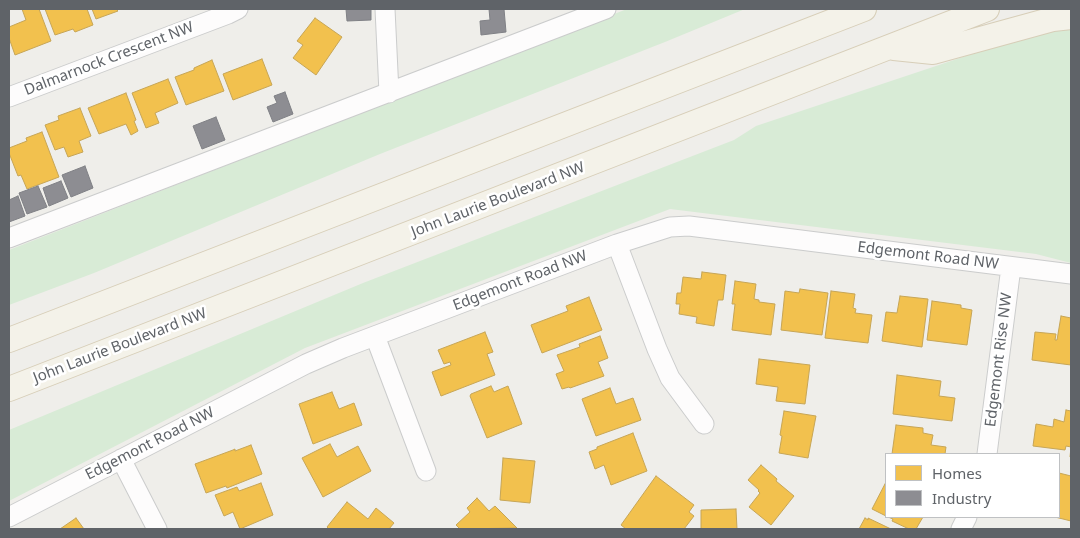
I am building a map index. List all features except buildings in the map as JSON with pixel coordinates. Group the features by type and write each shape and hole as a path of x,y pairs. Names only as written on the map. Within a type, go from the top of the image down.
{"main road":[{"path":"9,340 864,9"},
{"name":"John Laurie Boulevard NW","path":"9,389 987,9"},
{"path":"890,48 933,52 1053,19 1071,17"},
{"path":"9,325 50,312 98,306"}],"street":[{"name":"Dalmarnock Crescent NW","path":"9,97 238,9"},
{"path":"384,9 389,93"},
{"path":"9,238 606,9"},
{"name":"Edgemont Road NW","path":"9,517 306,364 374,336 656,230 689,226 1071,274"},
{"path":"617,244 670,378 704,424"},
{"name":"Edgemont Rise NW","path":"987,453 1011,266"},
{"path":"374,336 426,470"},
{"path":"121,459 157,529"}],"green space":[{"path":"627,9 745,9 380,154 94,273 9,305 9,250"},
{"path":"1071,27 1071,263 1036,254 670,209 305,348 9,501 9,430 363,283 734,140 756,126 1044,30"}]}
